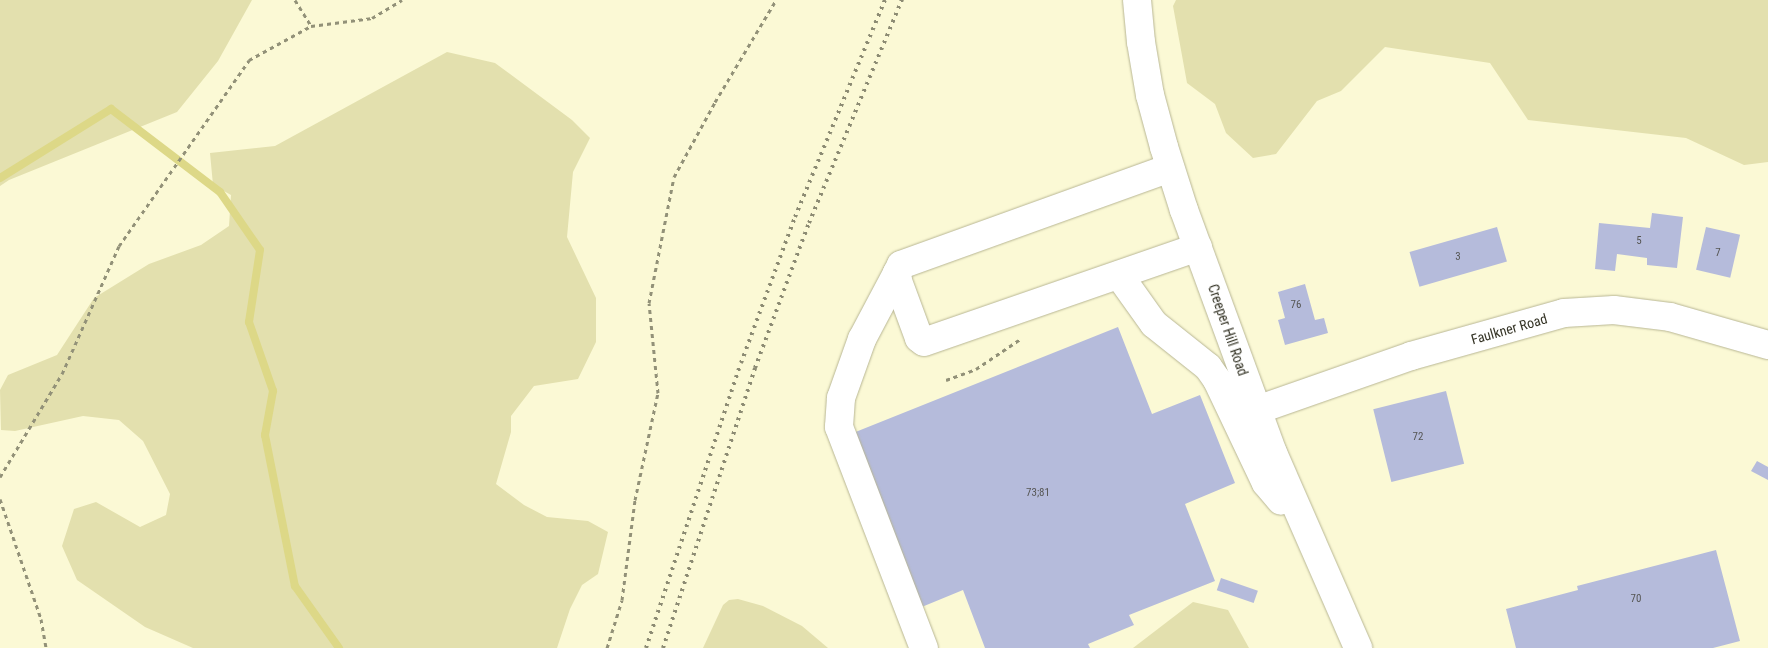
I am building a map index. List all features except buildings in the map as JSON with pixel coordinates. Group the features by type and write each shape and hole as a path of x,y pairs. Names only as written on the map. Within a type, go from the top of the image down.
{"street":[{"name":"Creeper Hill Road","path":"1137,0 1145,68 1170,168 1257,410 1303,523 1358,648"},
{"path":"924,648 839,427 841,398 862,339 901,265 1170,168"},
{"path":"897,273 919,338 924,342 1198,247"},
{"path":"1119,275 1154,324 1208,367 1217,380 1266,483 1303,523"},
{"name":"Faulkner Road","path":"1257,410 1411,356 1564,313 1614,310 1670,318 1768,345"}],"path":[{"path":"295,0 310,26"},
{"path":"0,477 62,374 119,246 249,60 310,26 372,18 402,0"},
{"path":"607,648 622,600 635,500 658,393 648,303 674,176 715,102 776,0"},
{"path":"946,380 976,369 1022,338 1013,311"},
{"path":"0,499 41,619 46,648"}],"shaded area":[{"path":"0,0 252,0 218,61 177,112 9,180 0,186"},
{"path":"1176,0 1768,0 1768,162 1744,165 1686,138 1528,120 1490,63 1385,47 1341,91 1317,101 1276,154 1253,158 1226,133 1215,104 1187,83 1173,6"},
{"path":"447,52 495,63 572,120 590,138 573,172 567,237 596,298 596,342 578,379 534,386 511,416 511,432 496,484 524,505 547,517 588,521 608,532 598,574 582,585 570,609 557,648 193,648 145,627 77,580 62,546 74,509 96,502 140,527 166,515 170,494 143,441 119,420 83,416 15,431 1,430 0,390 8,375 57,355 94,298 149,264 201,245 229,226 231,195 213,185 210,153 275,146"},
{"path":"738,599 763,606 802,626 828,648 703,648 723,605 729,600"},
{"path":"1193,602 1228,610 1249,648 1133,648"}],"waterway":[{"path":"0,178 111,109 220,192 260,250 249,322 273,391 265,435 295,586 339,648"}],"railway":[{"path":"646,648 741,363 795,217 885,0"},
{"path":"663,648 755,368 809,223 902,0"}]}
